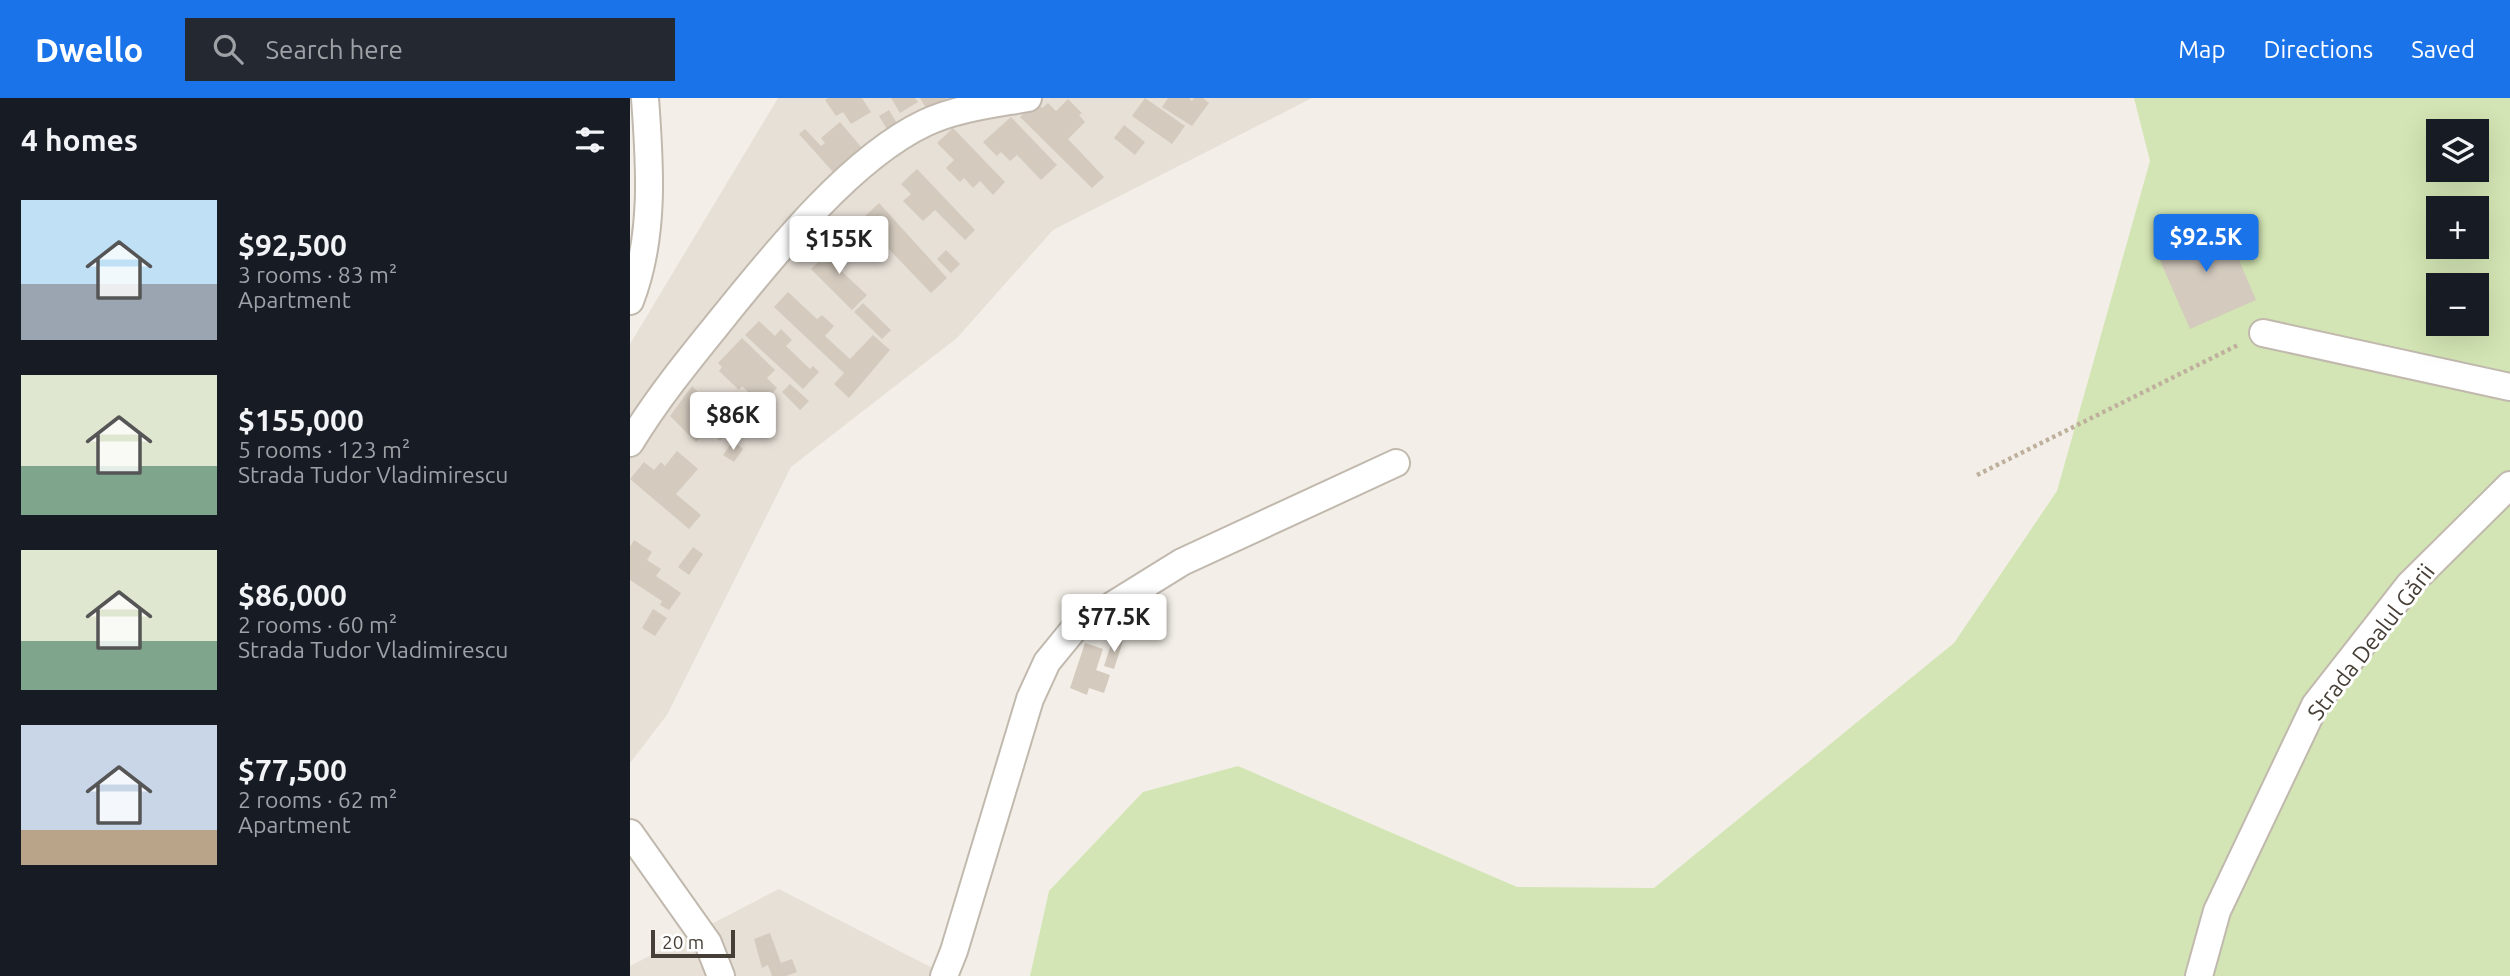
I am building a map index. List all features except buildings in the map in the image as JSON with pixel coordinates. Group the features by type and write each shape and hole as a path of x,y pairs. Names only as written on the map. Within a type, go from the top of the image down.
{"street":[{"path":"630,301 641,273 646,246 648,143 645,98"},
{"path":"630,443 656,401 757,276 849,178 893,141 925,123 964,110 1028,98"},
{"path":"2263,333 2510,387"},
{"path":"944,976 954,951 1030,699 1047,662 1074,629 1182,562 1396,463"},
{"name":"Strada Dealul Gării","path":"2199,976 2217,911 2315,705 2409,585 2510,485"},
{"path":"630,833 708,943 721,976"}],"path":[{"path":"1977,475 2263,333"}],"shaded area":[{"path":"778,98 1312,98 1053,230 957,338 791,467 667,715 630,763 630,344"},
{"path":"779,889 948,976 630,976 630,966"}],"green space":[{"path":"2134,98 2510,98 2510,976 1030,976 1049,891 1143,792 1238,766 1517,887 1654,888 1954,643 2057,491 2150,161"}]}
